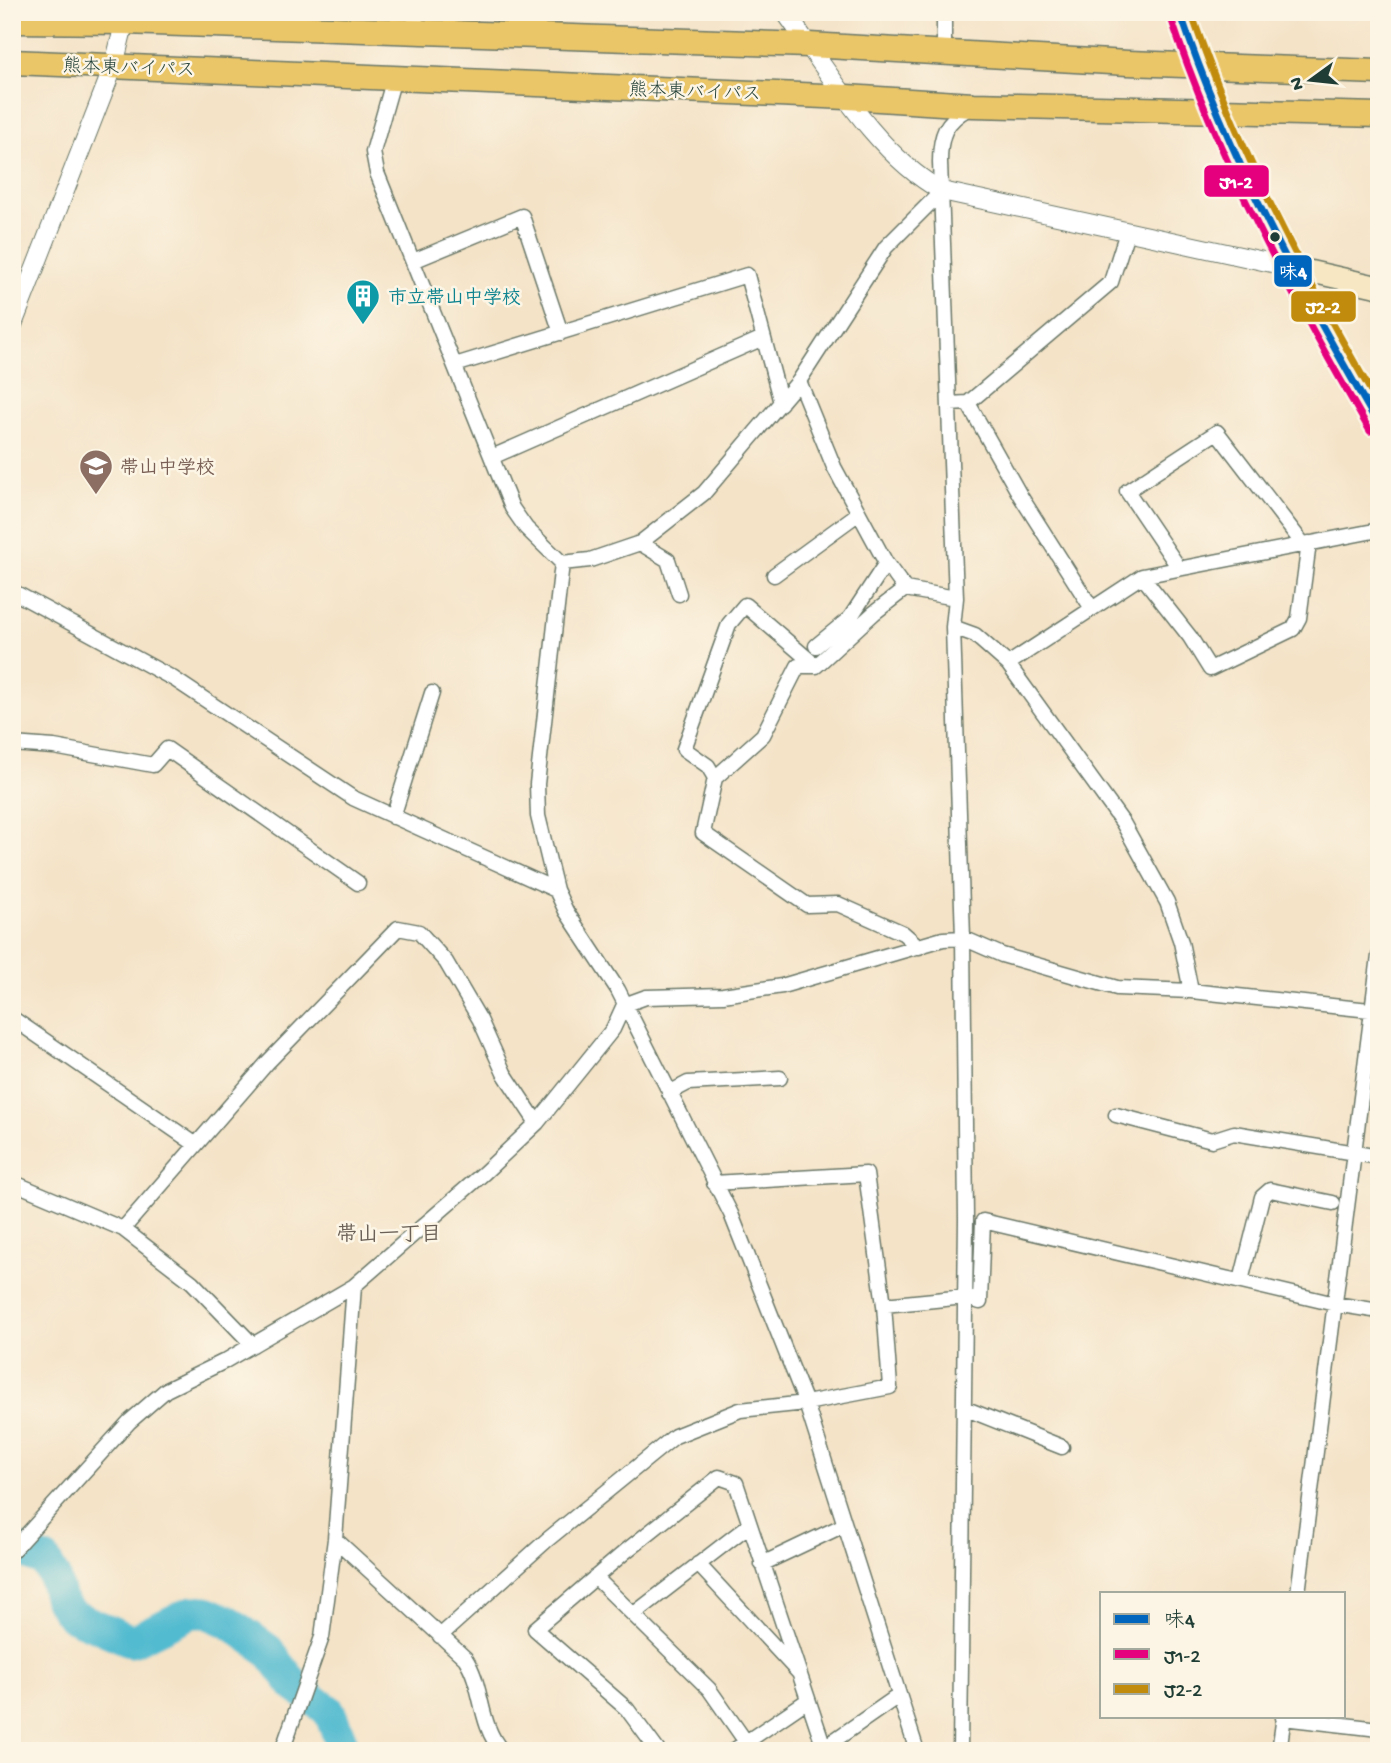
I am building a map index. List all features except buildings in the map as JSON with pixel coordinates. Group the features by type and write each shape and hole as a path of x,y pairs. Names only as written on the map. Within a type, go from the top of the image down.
{"highway":[{"path":"12,21 125,17 414,23 944,54 1379,72"},
{"name":"熊本東バイパス","path":"12,62 847,97 973,105 1379,115"}],"main road":[{"path":"1180,12 1196,64 1286,266 1379,287"}],"street":[{"path":"785,12 847,97 890,150 921,180 942,191 1286,266 1379,426"},
{"path":"944,12 944,54"},
{"path":"12,327 114,65 125,17"},
{"path":"394,78 373,152 377,173 513,508 526,528 562,563"},
{"path":"960,1751 965,1297 963,938 953,627 956,598 940,139 951,118 973,105"},
{"path":"562,563 590,560 640,543 704,493 799,381 886,247 942,191"},
{"path":"413,261 522,216 561,333"},
{"path":"949,404 968,403 1111,282 1127,232"},
{"path":"455,365 747,275 781,403"},
{"path":"492,457 763,338"},
{"path":"799,381 834,467 886,563 905,589 956,598"},
{"path":"968,403 1021,497 1091,607"},
{"path":"1142,576 1190,637 1210,669 1293,629 1298,618 1306,544 1217,432 1127,491 1179,568"},
{"path":"774,575 859,513"},
{"path":"1008,663 1142,576 1379,530"},
{"path":"640,543 668,561 679,594"},
{"path":"562,563 537,783 538,816 556,890 624,1005 731,1214 806,1403 917,1751"},
{"path":"816,646 850,618 886,563"},
{"path":"905,589 874,612 816,666 798,666 762,735 715,778 703,832 807,905 838,904 904,933 919,947"},
{"path":"12,591 174,679 353,798 556,890"},
{"path":"715,778 709,765 684,749 729,624 745,605 816,666"},
{"path":"953,627 975,635 1008,663 1109,803 1154,874 1181,942 1191,991"},
{"path":"393,817 432,693"},
{"path":"12,744 54,747 153,765 167,748 358,883"},
{"path":"123,1229 267,1063 398,928 419,932 446,962 480,1020 504,1073 537,1123"},
{"path":"12,1551 129,1422 166,1390 253,1345 354,1286 453,1201 537,1123 613,1029 624,1005 646,997 723,995 782,986 943,939 963,938 1002,955 1117,989 1191,991 1375,1010"},
{"path":"1298,1592 1354,1152 1375,1010 1379,956"},
{"path":"12,1018 195,1144"},
{"path":"669,1093 688,1083 780,1078"},
{"path":"1116,1115 1212,1140 1234,1133 1379,1157"},
{"path":"440,1636 547,1540 675,1436 740,1410 806,1403 890,1387 884,1306 866,1174 715,1183"},
{"path":"12,1182 123,1229 192,1282 253,1345"},
{"path":"1241,1281 1262,1197 1270,1190 1333,1203"},
{"path":"884,1306 965,1297 980,1302 983,1221 1335,1304 1379,1311"},
{"path":"282,1751 322,1637 335,1539 354,1286"},
{"path":"964,1408 1062,1447"},
{"path":"658,1751 627,1709 535,1629 719,1477 736,1483 748,1527 808,1700 821,1749 898,1696"},
{"path":"762,1564 844,1525"},
{"path":"634,1614 748,1527"},
{"path":"335,1539 465,1658 473,1670 492,1740 502,1751"},
{"path":"698,1564 799,1673"},
{"path":"595,1577 709,1689 746,1742"},
{"path":"733,1751 808,1700"},
{"path":"1279,1751 1283,1718"},
{"path":"1291,1718 1379,1729"}],"waterway":[{"path":"12,1547 45,1561 54,1577 60,1600 71,1615 132,1641 192,1612 206,1612 229,1622 268,1650 295,1686 329,1711 345,1751"}],"transit line":[{"name":"味4","path":"1180,12 1199,66 1244,172 1295,275 1379,426"},
{"name":"J2-2","path":"1191,12 1230,114 1275,213 1325,310 1379,405"},
{"name":"J1-2","path":"1170,15 1189,70 1234,176 1285,280 1370,431"}],"place":[{"name":"市立帯山中学校","path":"363,326"},
{"name":"帯山中学校","path":"96,496"}],"district":[{"name":"帯山一丁目","path":"389,1233"}]}
